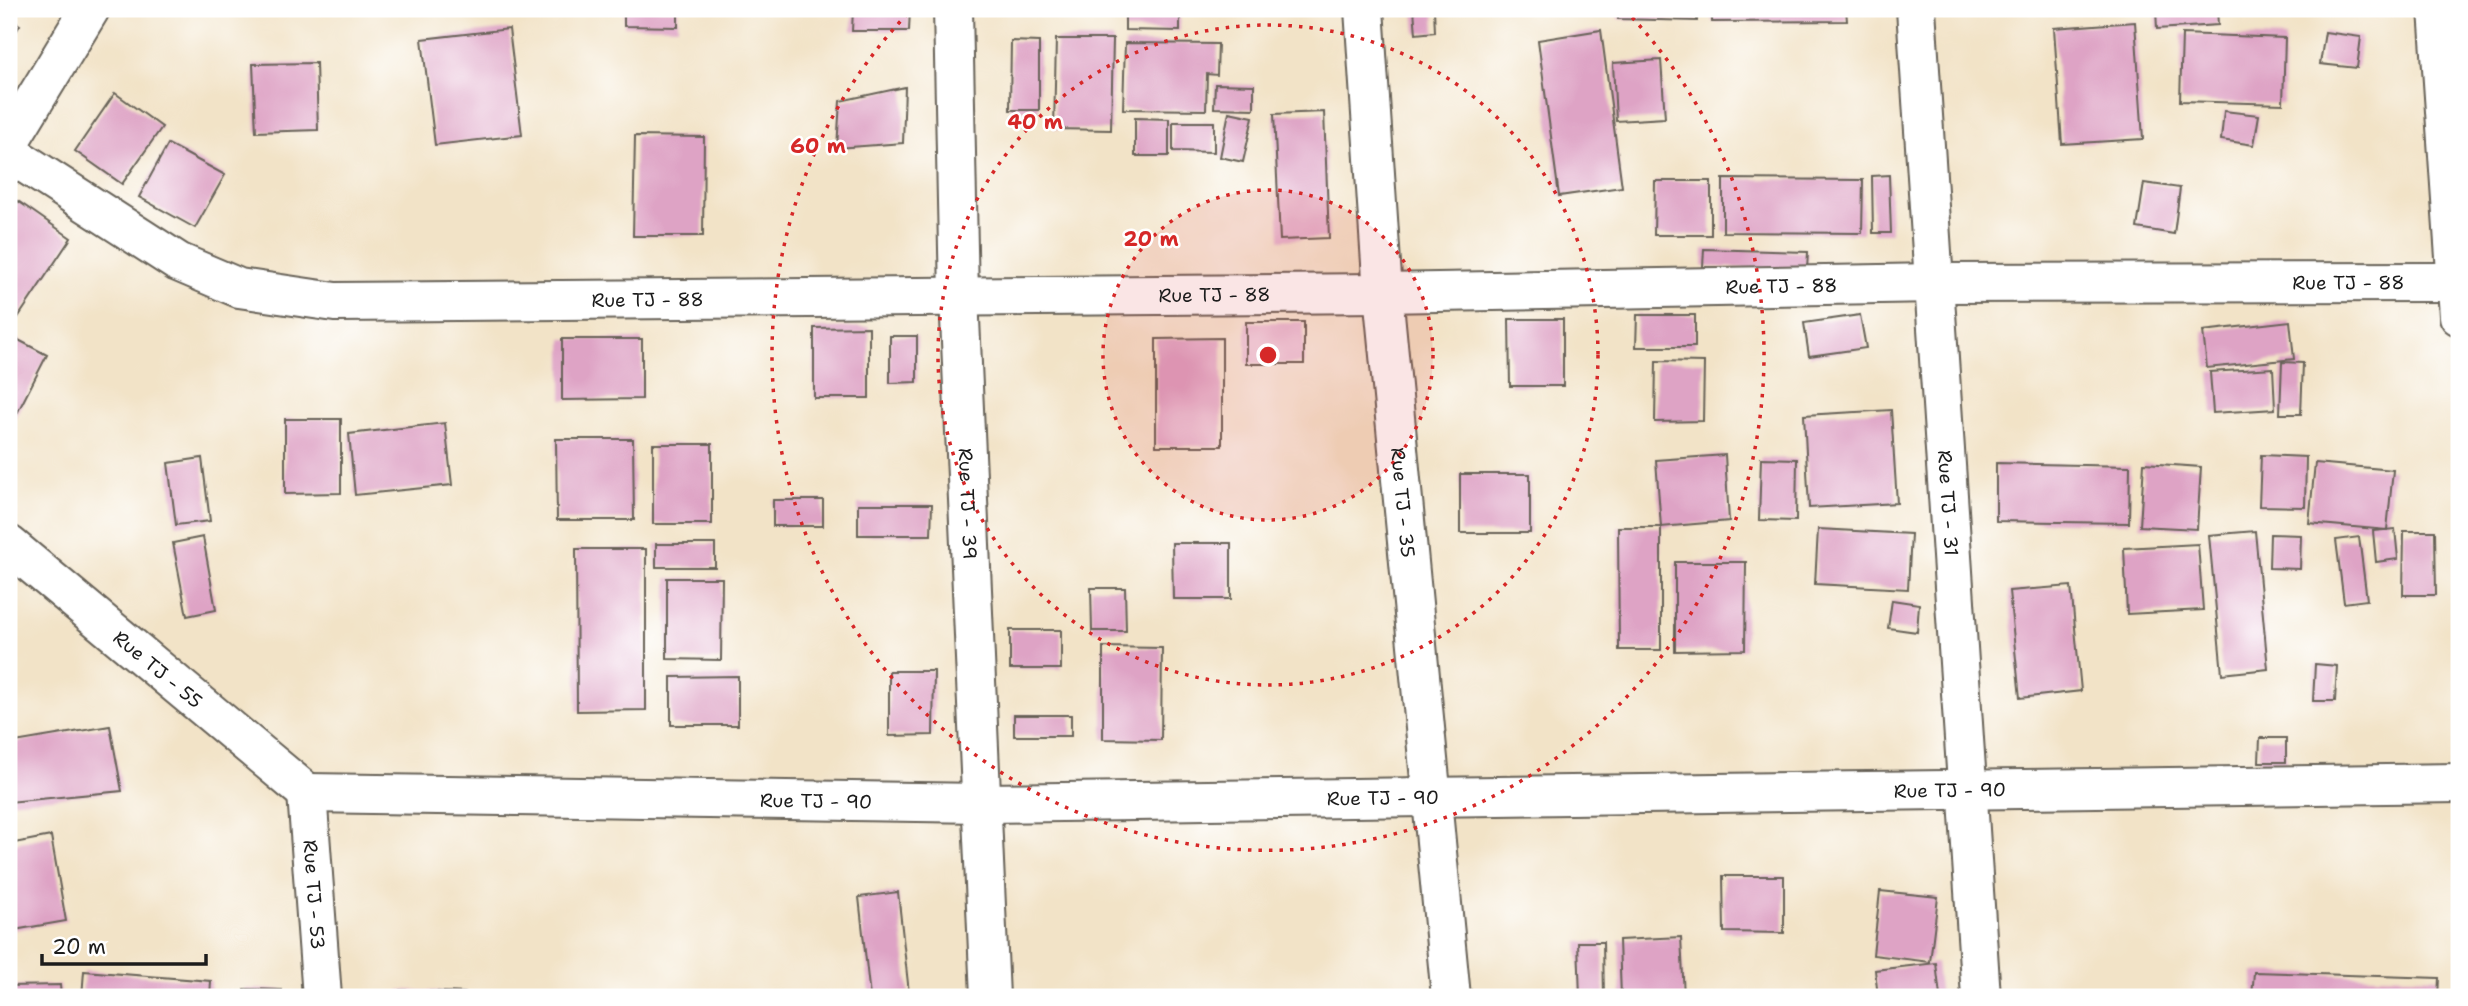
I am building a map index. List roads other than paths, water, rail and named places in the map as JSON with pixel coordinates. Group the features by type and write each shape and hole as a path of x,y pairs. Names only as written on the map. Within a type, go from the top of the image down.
{"street":[{"path":"9,142 90,9"},
{"name":"Rue TJ - 39","path":"953,9 959,296 990,997"},
{"name":"Rue TJ - 35","path":"1364,9 1383,293 1434,797 1451,997"},
{"name":"Rue TJ - 31","path":"1916,9 1981,997"},
{"path":"2438,9 2458,294"},
{"name":"Rue TJ - 88","path":"9,153 178,262 239,288 335,302 1383,293 1935,283 2458,294"},
{"name":"Rue TJ - 55","path":"9,545 307,793"},
{"name":"Rue TJ - 90","path":"307,793 982,803 2459,783"},
{"name":"Rue TJ - 53","path":"307,793 322,997"}]}
